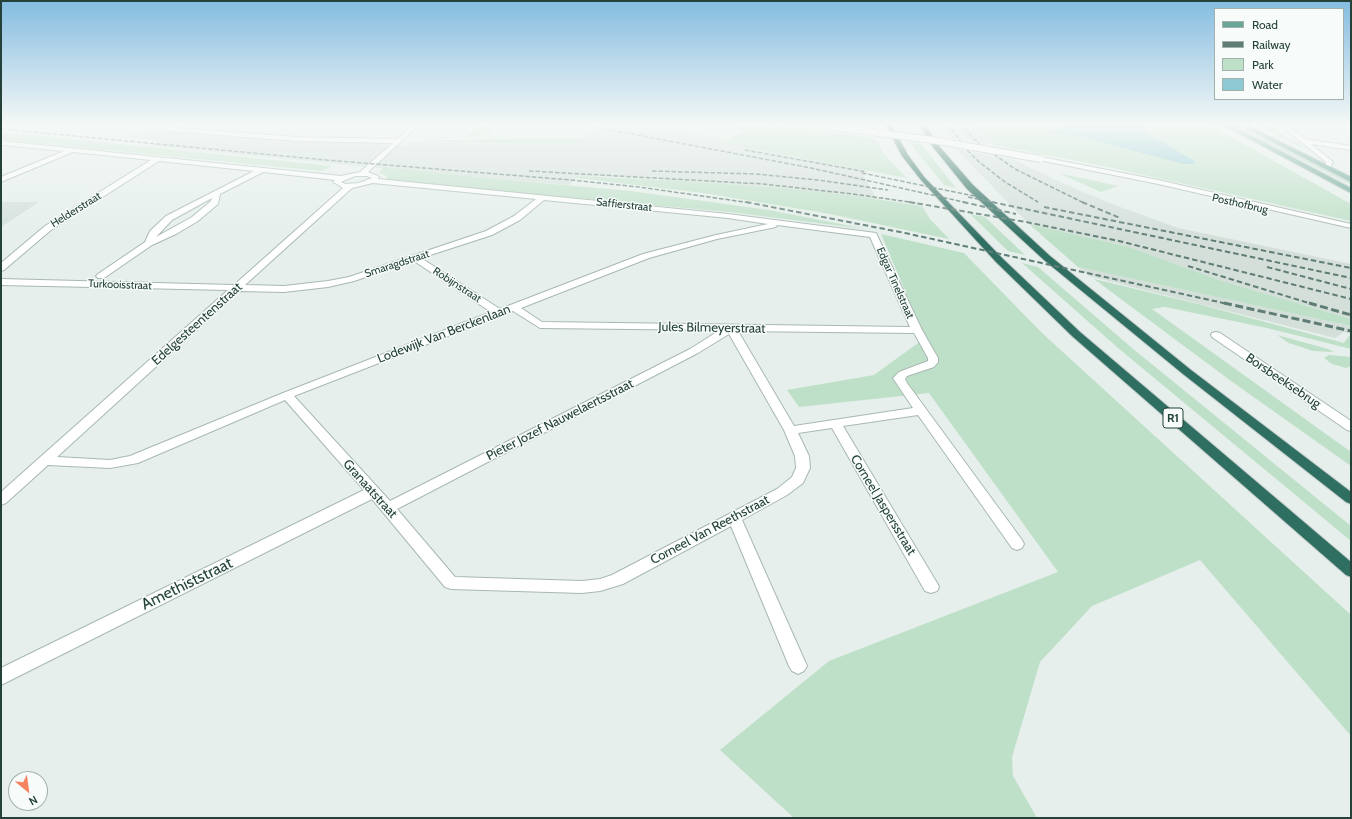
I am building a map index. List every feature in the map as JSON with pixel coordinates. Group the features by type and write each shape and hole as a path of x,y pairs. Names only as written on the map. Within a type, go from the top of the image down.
{"highway":[{"name":"R1","path":"910,162 955,215 999,260 1076,334 1351,571"},
{"path":"949,162 970,187 1053,263 1187,372 1351,499"}],"main road":[{"path":"1296,162 1351,191"},
{"path":"1316,162 1351,180"}],"street":[{"path":"1,180 43,162"},
{"name":"Helderstraat","path":"1,268 48,228 153,162"},
{"path":"192,162 341,178 363,173 375,175 376,178 373,182"},
{"path":"363,173 375,162"},
{"name":"Posthofbrug","path":"1056,162 1165,184 1351,226"},
{"path":"1327,168 1330,162"},
{"path":"149,243 153,234 169,218 263,169"},
{"path":"341,178 337,182 338,184 350,186"},
{"name":"Posthofbrug","path":"1130,178 1351,230"},
{"name":"Saffierstraat","path":"350,186 373,182 543,197 728,216 874,235"},
{"name":"Edelgesteentenstraat","path":"1,500 350,186"},
{"path":"101,276 149,243 173,232 195,219 215,202 218,193"},
{"name":"Smaragdstraat","path":"238,288 284,289 328,284 352,279 494,231 517,218 543,197"},
{"path":"731,221 739,232"},
{"name":"Lodewijk Van Berckenlaan","path":"44,461 110,464 132,460 287,395 646,256 682,245 784,223"},
{"name":"Edgar Tinelstraat","path":"874,235 917,330"},
{"name":"Robijnstraat","path":"415,258 499,313"},
{"name":"Turkooisstraat","path":"1,282 238,288"},
{"name":"Jules Bilmeyerstraat","path":"514,307 540,325 917,330"},
{"name":"Corneel Van Reethstraat","path":"451,583 582,587 600,585 617,580 782,492 798,480 803,468 802,456 790,430 731,328"},
{"name":"Pieter Jozef Nauwelaertsstraat","path":"388,508 694,351 731,328"},
{"path":"917,330 926,345 933,362 930,365 903,374 899,378 901,383 1017,544"},
{"name":"Borsbeeksebrug","path":"1216,335 1351,427"},
{"name":"Granaatstraat","path":"287,395 388,508 451,583"},
{"path":"790,430 921,411"},
{"name":"Corneel Jaspersstraat","path":"835,423 931,587"},
{"name":"Amethiststraat","path":"1,677 373,492"},
{"path":"734,517 798,666"}],"shaded area":[{"path":"320,162 825,162 860,169 877,199 784,188 622,177 579,176 569,185"},
{"path":"969,162 1020,162 1062,183 1112,204 1178,228 1351,264 1351,319 1222,281 1129,247 1029,224"},
{"path":"1,202 39,202 1,227"},
{"path":"1078,267 1351,326 1351,334 1344,332 1335,338 1089,276"}],"green space":[{"path":"231,162 295,162 332,166 322,171"},
{"path":"824,162 892,162 907,178"},
{"path":"925,162 935,162 956,188 944,185"},
{"path":"1083,162 1276,162 1351,204 1351,221"},
{"path":"1305,162 1310,162 1351,183 1351,185"},
{"path":"383,167 631,191 769,210 866,229 729,212 384,181 387,176 379,173"},
{"path":"1060,174 1063,174 1118,186 1101,192"},
{"path":"579,176 784,188 856,196 922,206 930,219 949,239 825,213 703,193 577,178"},
{"path":"970,214 985,217 1025,255 1008,251"},
{"path":"1029,224 1129,247 1222,281 1351,319 1351,326 1078,267"},
{"path":"881,234 964,253 1042,333 1351,615 1351,736 1200,560 1092,606 1040,662 1012,757 1013,776 1037,818 794,818 720,750 829,661 1058,572 929,393 799,407 787,390 874,375 925,338"},
{"path":"1022,263 1038,267 1132,348 1351,526 1351,541 1118,348"},
{"path":"1094,279 1198,304 1344,343 1349,336 1351,336 1351,349 1267,328 1165,307 1152,309 1351,452 1351,466 1231,381"},
{"path":"1277,335 1334,352 1313,351 1289,343"},
{"path":"1329,355 1351,357 1351,366 1346,368 1332,364 1324,358"}],"water":[{"path":"1177,162 1196,162 1192,164"}],"railway":[{"path":"353,162 571,180 639,187 751,203"},
{"path":"781,162 968,203"},
{"path":"813,162 867,172"},
{"path":"980,162 1005,182 1038,202"},
{"path":"1005,162 1015,169 1084,203"},
{"path":"529,171 763,184 909,202"},
{"path":"652,171 756,174 818,180 888,190"},
{"path":"862,173 974,196"},
{"path":"968,197 997,203"},
{"path":"746,202 905,233 1228,304"},
{"path":"909,202 916,203"},
{"path":"909,202 1026,222 1119,241 1351,299"},
{"path":"963,202 1016,214"},
{"path":"992,202 1351,278"},
{"path":"1082,202 1120,218"},
{"path":"1044,207 1351,268"},
{"path":"1188,266 1312,304"},
{"path":"1267,267 1351,289"},
{"path":"1224,303 1351,331"},
{"path":"1309,303 1351,315"}]}
